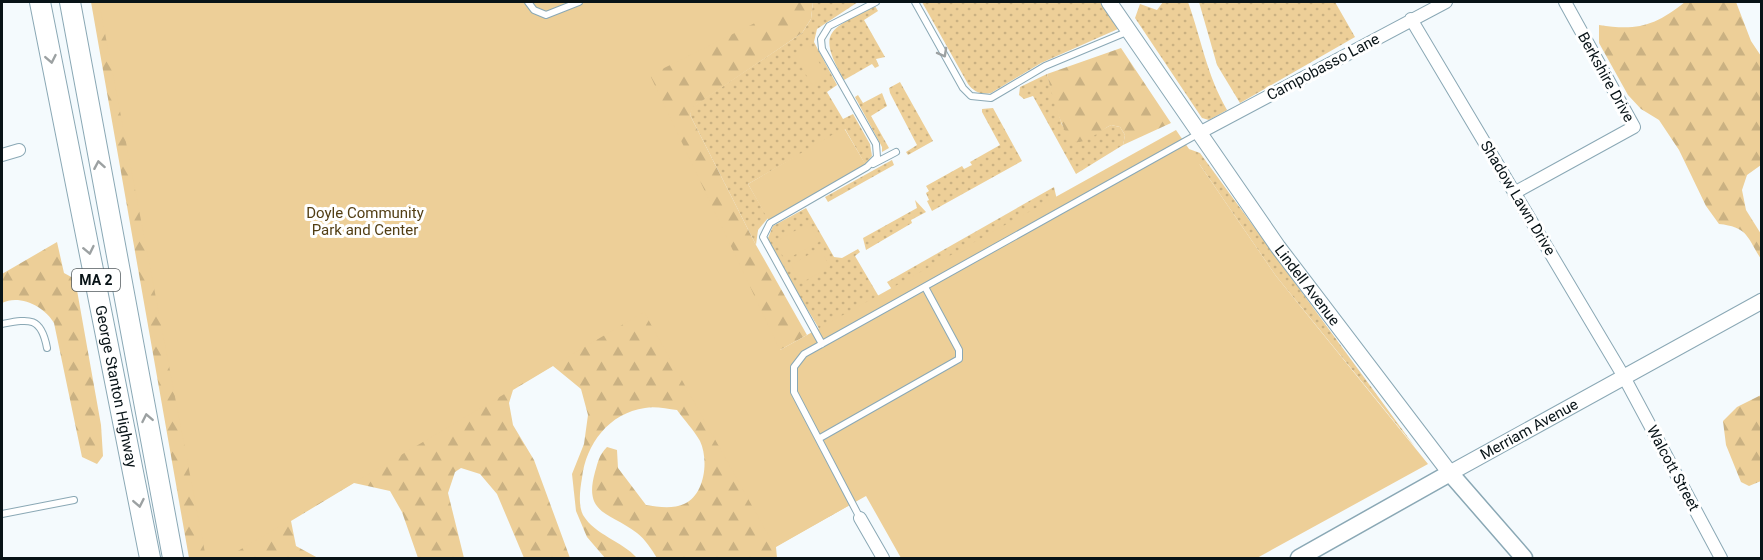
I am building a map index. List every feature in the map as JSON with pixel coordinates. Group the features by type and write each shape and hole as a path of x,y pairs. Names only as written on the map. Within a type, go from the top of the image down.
{"highway":[{"name":"George Stanton Highway","path":"40,2 150,558"},
{"name":"George Stanton Highway","path":"70,2 166,521 175,558"}],"main road":[{"name":"Merriam Avenue","path":"1299,558 1450,473"},
{"name":"Lindell Avenue","path":"1450,473 1524,558"}],"street":[{"name":"Lindell Avenue","path":"1109,2 1201,132 1278,248 1450,473"},
{"name":"Campobasso Lane","path":"1201,132 1446,2"},
{"name":"Berkshire Drive","path":"1514,193 1634,127 1565,2"},
{"name":"Shadow Lawn Drive","path":"1411,19 1624,377"},
{"path":"2,155 19,150"},
{"name":"Merriam Avenue","path":"1450,473 1761,301"},
{"name":"Walcott Street","path":"1624,377 1721,558"},
{"path":"860,518 884,558"}],"lane":[{"path":"528,2 534,10 546,15 579,2"},
{"path":"867,167 877,157 876,144 822,49 821,39 829,26 876,2"},
{"path":"915,2 967,94 987,99 1045,66 1130,30"},
{"path":"860,518 794,392 792,375 798,360 822,344 1201,132"},
{"path":"822,344 764,243 764,233 770,223 896,152"},
{"path":"820,438 959,359 958,350 925,287"},
{"path":"2,324 30,320 36,323 44,331 47,348"},
{"path":"2,514 74,500"}],"green space":[{"name":"Doyle Community Park and Center","path":"91,2 813,2 811,19 802,33 693,107 690,115 756,245 807,335 780,350 848,506 776,547 777,558 657,558 640,535 601,511 593,497 592,486 600,456 607,447 617,450 618,468 646,505 680,506 697,493 704,467 703,449 698,437 677,410 645,408 632,411 610,423 594,442 584,465 580,497 583,515 594,528 637,558 605,558 587,537 576,511 572,474 584,444 588,415 581,389 553,366 513,390 509,403 513,425 534,460 570,558 524,558 497,494 480,474 461,468 455,472 448,493 464,558 418,558 402,512 390,491 354,483 291,521 296,546 318,558 189,558"},
{"name":"Doyle Community Park and Center","path":"99,2 797,2 650,75 780,350 1176,130 1276,276 1428,464 1257,558 901,558 866,496 775,547 644,312 226,558 206,558"},
{"path":"813,2 858,2 817,29 814,42 837,85 827,92 843,119 853,114 870,144 872,156 865,164 845,129 748,184 768,218 758,230 756,245 690,115 692,107 802,33 811,19"},
{"path":"922,2 1100,2 1118,29 1041,63 991,93 984,94 975,91 968,84"},
{"path":"1163,2 1188,2 1209,70 1227,110 1209,120 1202,118 1135,18 1140,4 1157,10"},
{"path":"1199,2 1335,2 1355,37 1240,103 1217,65"},
{"path":"1685,2 1736,2 1751,41 1761,56 1761,165 1747,175 1742,190 1746,210 1761,234 1761,259 1746,234 1729,225 1719,224 1706,206 1679,150 1659,120 1641,109 1628,95 1599,43 1599,25 1635,27 1645,25 1664,17"},
{"path":"875,6 878,11 864,20 885,57 876,59 879,66 875,68 872,64 844,80 830,50 829,41 832,33 838,27"},
{"path":"809,45 827,76 812,85 794,54"},
{"path":"1121,48 1171,123 1123,145 1125,135 1120,127 1111,125 1081,142 1071,139 1062,123 1047,74"},
{"path":"1047,74 1062,125 1082,141 1111,125 1120,127 1125,135 1123,145 1076,174 1033,96 1024,99 1019,95 1020,87"},
{"path":"900,82 933,141 908,155 906,152 917,145 889,88"},
{"path":"882,93 887,106 871,116 889,148 882,152 882,147 855,97 858,95 863,103"},
{"path":"993,108 1022,161 932,211 927,201 929,200 926,193 929,191 926,186 962,166 964,169 972,165 970,162 1000,145 982,112 982,109"},
{"path":"844,128 867,167 770,223 748,184"},
{"path":"1189,149 1200,153 1415,447 1276,276 1200,165 1192,161"},
{"path":"892,160 894,165 828,202 825,197"},
{"path":"1054,187 1057,200 893,291 887,282"},
{"path":"915,200 926,212 911,220 912,223 866,250 863,238 917,208"},
{"path":"806,208 834,257 842,258 858,249 860,252 855,256 882,302 821,332 770,247 768,238 773,226"},
{"path":"809,223 819,242 785,260 775,242"},
{"path":"57,242 64,273 75,279 101,425 103,456 97,464 82,457 54,323 45,312 24,301 2,303 2,274"},
{"path":"820,248 830,267 801,283 791,265"},
{"path":"1761,395 1761,481 1749,486 1741,482 1726,445 1723,421 1737,407"}]}
